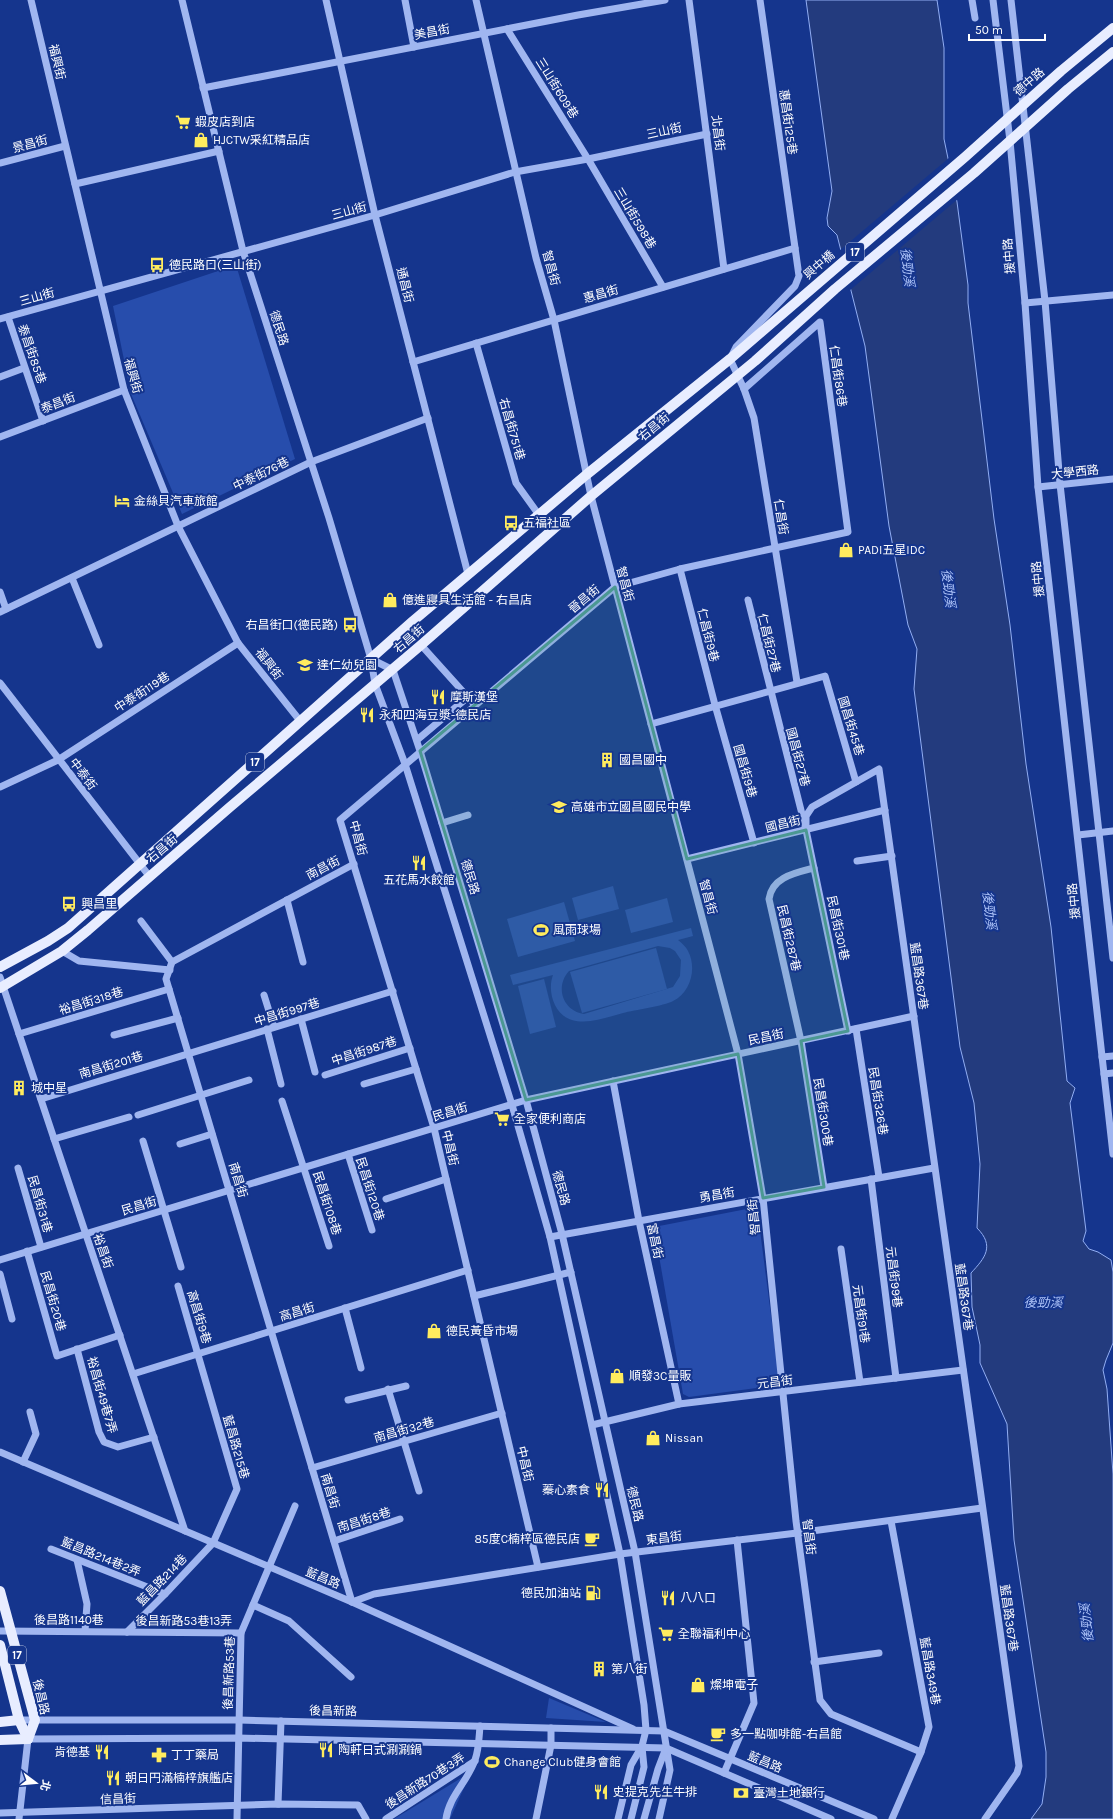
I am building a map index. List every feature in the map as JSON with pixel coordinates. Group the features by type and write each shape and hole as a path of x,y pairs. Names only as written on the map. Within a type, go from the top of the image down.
{"main road":[{"name":"德中路","path":"964,158 1024,104 1113,28"},
{"name":"17","path":"1010,141 1068,89 1113,52"},
{"name":"右昌街","path":"1,984 62,951 422,646 591,496 755,361 835,289 1010,141"},
{"name":"興中橋","path":"746,346 964,158"},
{"name":"右昌街","path":"0,967 48,941 68,928 468,574 586,475 746,346"},
{"name":"後昌路","path":"0,1591 5,1631 35,1720 28,1739"},
{"name":"17","path":"0,1645 19,1720 28,1739"},
{"path":"0,1722 19,1720"},
{"path":"0,1740 28,1739"}],"street":[{"name":"福興街","path":"31,0 124,390 178,526 238,643 301,722"},
{"name":"德民路","path":"182,0 243,251 311,462 371,659 376,684 405,764 512,1105 550,1237 620,1554 644,1705 646,1730 642,1746 631,1765 618,1819"},
{"name":"通昌街","path":"326,0 375,215 468,574"},
{"path":"405,0 414,47"},
{"name":"智昌街","path":"476,0 536,258 554,320 591,496 738,1054 763,1198 797,1533 820,1700 831,1714 921,1752"},
{"name":"美昌街","path":"203,88 665,0"},
{"name":"北昌街","path":"689,0 724,269"},
{"name":"惠昌街125巷","path":"730,359 736,347 795,286 799,276 760,0"},
{"path":"972,0 975,18"},
{"name":"援中路","path":"993,0 1008,118 1025,303 1038,487 1102,1057 1110,1100 1113,1154"},
{"path":"1011,0 1024,104 1045,301 1060,484 1113,958"},
{"name":"三山街609巷","path":"507,29 588,159"},
{"name":"三山街","path":"0,319 375,215 516,172 588,159 707,134"},
{"name":"景昌街","path":"0,163 65,146"},
{"path":"74,184 219,151"},
{"name":"三山街598巷","path":"588,159 663,287"},
{"name":"惠昌街","path":"413,362 795,248"},
{"path":"1025,303 1113,295"},
{"name":"泰昌街85巷","path":"8,317 43,421"},
{"name":"仁昌街86巷","path":"744,389 820,322 848,532"},
{"name":"右昌街751巷","path":"476,343 516,483 539,515"},
{"name":"仁昌街","path":"730,359 738,374 754,418 797,682"},
{"path":"0,377 24,368"},
{"name":"泰昌街","path":"0,437 124,390"},
{"name":"中泰街76巷","path":"3,611 311,462 428,418"},
{"name":"大學西路","path":"1038,487 1113,479"},
{"name":"晉昌街","path":"420,751 615,587 680,569 848,532"},
{"name":"仁昌街9巷","path":"680,569 715,705"},
{"path":"72,578 99,646"},
{"path":"0,592 3,611"},
{"name":"仁昌街27巷","path":"748,600 770,690"},
{"name":"中泰街119巷","path":"0,787 58,760 238,643"},
{"path":"422,646 475,705"},
{"path":"371,659 393,670"},
{"name":"德民路","path":"393,670 417,740 526,1100 571,1272 635,1552 664,1731 670,1770 659,1819"},
{"name":"國昌街45巷","path":"797,682 825,676 856,782"},
{"path":"651,724 797,682"},
{"name":"中泰街","path":"0,683 138,865 150,877"},
{"name":"國昌街27巷","path":"770,690 806,830"},
{"path":"417,740 468,698"},
{"name":"國昌街9巷","path":"715,705 754,843"},
{"name":"中昌街","path":"420,751 340,820 434,1128 538,1567"},
{"name":"藍昌路367巷","path":"856,782 878,769 892,856 934,1168 1019,1766 1018,1773 985,1819"},
{"path":"806,830 806,816 812,807 856,782"},
{"name":"國昌街","path":"686,859 885,810"},
{"path":"442,823 468,815"},
{"name":"民昌街301巷","path":"806,830 852,1030"},
{"path":"1078,835 1113,831"},
{"path":"857,861 892,856"},
{"name":"南昌街","path":"352,1602 166,979 172,962 354,864"},
{"name":"民昌街287巷","path":"801,1041 769,900 773,886 778,881 795,873 814,868"},
{"path":"287,900 303,962"},
{"path":"141,921 172,962"},
{"path":"62,951 79,961 170,970"},
{"name":"裕昌街","path":"1,984 41,1099 185,1531"},
{"name":"裕昌街318巷","path":"19,1034 169,989"},
{"name":"中昌街997巷","path":"188,1053 393,992"},
{"path":"264,995 281,1084"},
{"name":"民昌街","path":"0,1260 526,1100 914,1016"},
{"path":"114,1035 178,1018"},
{"path":"301,1019 315,1072"},
{"name":"民昌街326巷","path":"852,1030 880,1177"},
{"name":"民昌街300巷","path":"801,1041 824,1187"},
{"name":"中昌街987巷","path":"325,1075 410,1048"},
{"name":"南昌街201巷","path":"41,1099 188,1053"},
{"path":"1102,1057 1113,1056"},
{"path":"364,1084 416,1069"},
{"path":"1104,1074 1113,1074"},
{"path":"138,1115 249,1080"},
{"name":"富昌街","path":"614,1081 639,1221 679,1404"},
{"name":"民昌街108巷","path":"282,1101 329,1246"},
{"path":"54,1139 129,1117"},
{"path":"180,1144 212,1134"},
{"path":"143,1141 181,1267"},
{"name":"民昌街120巷","path":"348,1154 372,1230"},
{"name":"民昌街31巷","path":"18,1168 41,1247"},
{"name":"勇昌街","path":"550,1237 934,1168"},
{"path":"386,1199 446,1179"},
{"name":"元昌街99巷","path":"871,1179 896,1378"},
{"name":"元昌街91巷","path":"841,1249 860,1382"},
{"name":"民昌街20巷","path":"27,1251 57,1356 77,1349"},
{"name":"高昌街","path":"133,1374 468,1270"},
{"path":"474,1296 571,1272"},
{"path":"0,1274 12,1319"},
{"name":"高昌街9巷","path":"178,1286 199,1354"},
{"path":"345,1308 361,1368"},
{"path":"77,1349 120,1336"},
{"name":"裕昌街49巷7弄","path":"77,1349 104,1442 118,1447 154,1437"},
{"name":"藍昌路215巷","path":"199,1354 237,1488 213,1543"},
{"name":"元昌街","path":"592,1425 679,1404 782,1393 963,1370"},
{"path":"348,1400 388,1389 406,1386"},
{"path":"388,1389 419,1491"},
{"path":"23,1462 36,1434 30,1412"},
{"name":"南昌街32巷","path":"312,1468 502,1413"},
{"name":"藍昌路","path":"0,1452 352,1602 635,1730"},
{"path":"294,1506 253,1605 289,1621 351,1677"},
{"name":"東昌街","path":"352,1602 374,1594 620,1554 797,1533 982,1508"},
{"name":"南昌街8巷","path":"334,1541 400,1519"},
{"name":"藍昌路349巷","path":"891,1521 930,1727 921,1752 892,1819"},
{"path":"724,1773 754,1703 737,1540"},
{"name":"藍昌路214巷","path":"127,1632 213,1543"},
{"name":"藍昌路214巷2弄","path":"51,1549 165,1594"},
{"path":"77,1560 87,1604 84,1632"},
{"name":"後昌新路53巷","path":"237,1819 240,1633 253,1605"},
{"name":"後昌路1140巷","path":"5,1631 127,1632"},
{"name":"後昌新路53巷13弄","path":"127,1632 240,1633"},
{"path":"814,1662 879,1653"},
{"name":"後昌新路","path":"19,1720 239,1720 646,1730"},
{"path":"278,1804 281,1721"},
{"name":"後昌新路70巷3弄","path":"446,1819 449,1804 475,1761 479,1743 480,1726"},
{"path":"536,1819 551,1745 551,1728"},
{"name":"藍昌路","path":"646,1730 664,1731 874,1819"},
{"path":"20,1815 28,1739 238,1738 642,1746 666,1748 831,1819"},
{"name":"德民路","path":"630,1819 644,1767 642,1746"},
{"name":"德民路","path":"644,1819 658,1769 666,1748"},
{"name":"後昌新路70巷3弄","path":"386,1819 475,1761"},
{"name":"信昌街","path":"0,1813 20,1815 278,1804 358,1805 366,1819"}],"highlighted area":[{"path":"615,587 687,859 806,830 848,1031 801,1041 824,1187 763,1198 738,1054 526,1100 420,751"}],"shaded area":[{"path":"236,265 295,459 182,514 131,394 113,306"},
{"path":"613,886 619,909 578,920 572,898"},
{"path":"667,898 673,922 631,933 625,910"},
{"name":"風雨球場","path":"564,902 575,941 518,957 507,919"},
{"path":"691,928 693,936 678,940 687,950 691,958 692,965 691,979 684,992 679,997 663,1005 598,1020 584,1022 572,1020 556,1008 551,988 553,975 513,985 510,975","holes":["658,946 670,948 675,951 681,960 680,976 673,987 584,1014 576,1012 570,1008 563,997 562,984 569,971"]},
{"path":"656,948 667,989 582,1013 570,972"},
{"path":"544,979 556,1027 530,1034 518,986"},
{"path":"757,1207 780,1385 689,1397 683,1394 654,1227"},
{"path":"549,1698 606,1722 546,1718"},
{"path":"471,1772 450,1819 394,1819"}],"water":[{"name":"後勁溪","path":"806,0 937,0 944,48 944,139 957,202 968,285 968,303 994,519 1010,625 1026,764 1051,927 1067,1081 1075,1088 1070,1103 1086,1231 1083,1241 1089,1249 1098,1252 1111,1260 1113,1272 1113,1343 1103,1370 1107,1389 1113,1474 1113,1819 1031,1819 1042,1804 1046,1777 1046,1752 1014,1540 1007,1424 980,1363 980,1345 972,1307 971,1273 984,1257 987,1246 986,1241 977,1228 980,1164 974,1103 960,1047 914,689 917,649 908,625 889,526 865,346 837,235 828,226 827,218 832,191"}],"pier":[{"path":"950,157 958,199 849,291 839,251"}],"place":[{"name":"蝦皮店到店","path":"183,122"},
{"name":"HJCTW采紅精品店","path":"201,140"},
{"name":"德民路口(三山街)","path":"157,265"},
{"name":"金絲貝汽車旅館","path":"122,501"},
{"name":"五福社區","path":"511,523"},
{"name":"PADI五星IDC","path":"846,550"},
{"name":"億進寢具生活館 - 右昌店","path":"390,600"},
{"name":"右昌街口(德民路)","path":"350,625"},
{"name":"達仁幼兒園","path":"305,665"},
{"name":"摩斯漢堡","path":"438,697"},
{"name":"永和四海豆漿-德民店","path":"367,715"},
{"name":"國昌國中","path":"607,760"},
{"name":"高雄市立國昌國民中學","path":"559,807"},
{"name":"五花馬水餃館","path":"419,863"},
{"name":"興昌里","path":"69,904"},
{"name":"風雨球場","path":"541,930"},
{"name":"城中星","path":"19,1088"},
{"name":"全家便利商店","path":"502,1119"},
{"name":"德民黃昏市場","path":"434,1331"},
{"name":"順發3C量販","path":"617,1376"},
{"name":"Nissan","path":"653,1438"},
{"name":"蓁心素食","path":"602,1490"},
{"name":"85度C楠梓區德民店","path":"592,1539"},
{"name":"德民加油站","path":"593,1593"},
{"name":"八八口","path":"668,1598"},
{"name":"全聯福利中心","path":"666,1634"},
{"name":"第八街","path":"599,1669"},
{"name":"燦坤電子","path":"698,1685"},
{"name":"多一點咖啡館-右昌館","path":"718,1734"},
{"name":"陶軒日式涮涮鍋","path":"326,1750"},
{"name":"肯德基","path":"102,1752"},
{"name":"丁丁藥局","path":"159,1755"},
{"name":"Change Club健身會館","path":"492,1762"},
{"name":"朝日円滿楠梓旗艦店","path":"113,1778"},
{"name":"史提克先生牛排","path":"601,1792"},
{"name":"臺灣土地銀行","path":"741,1793"}]}
